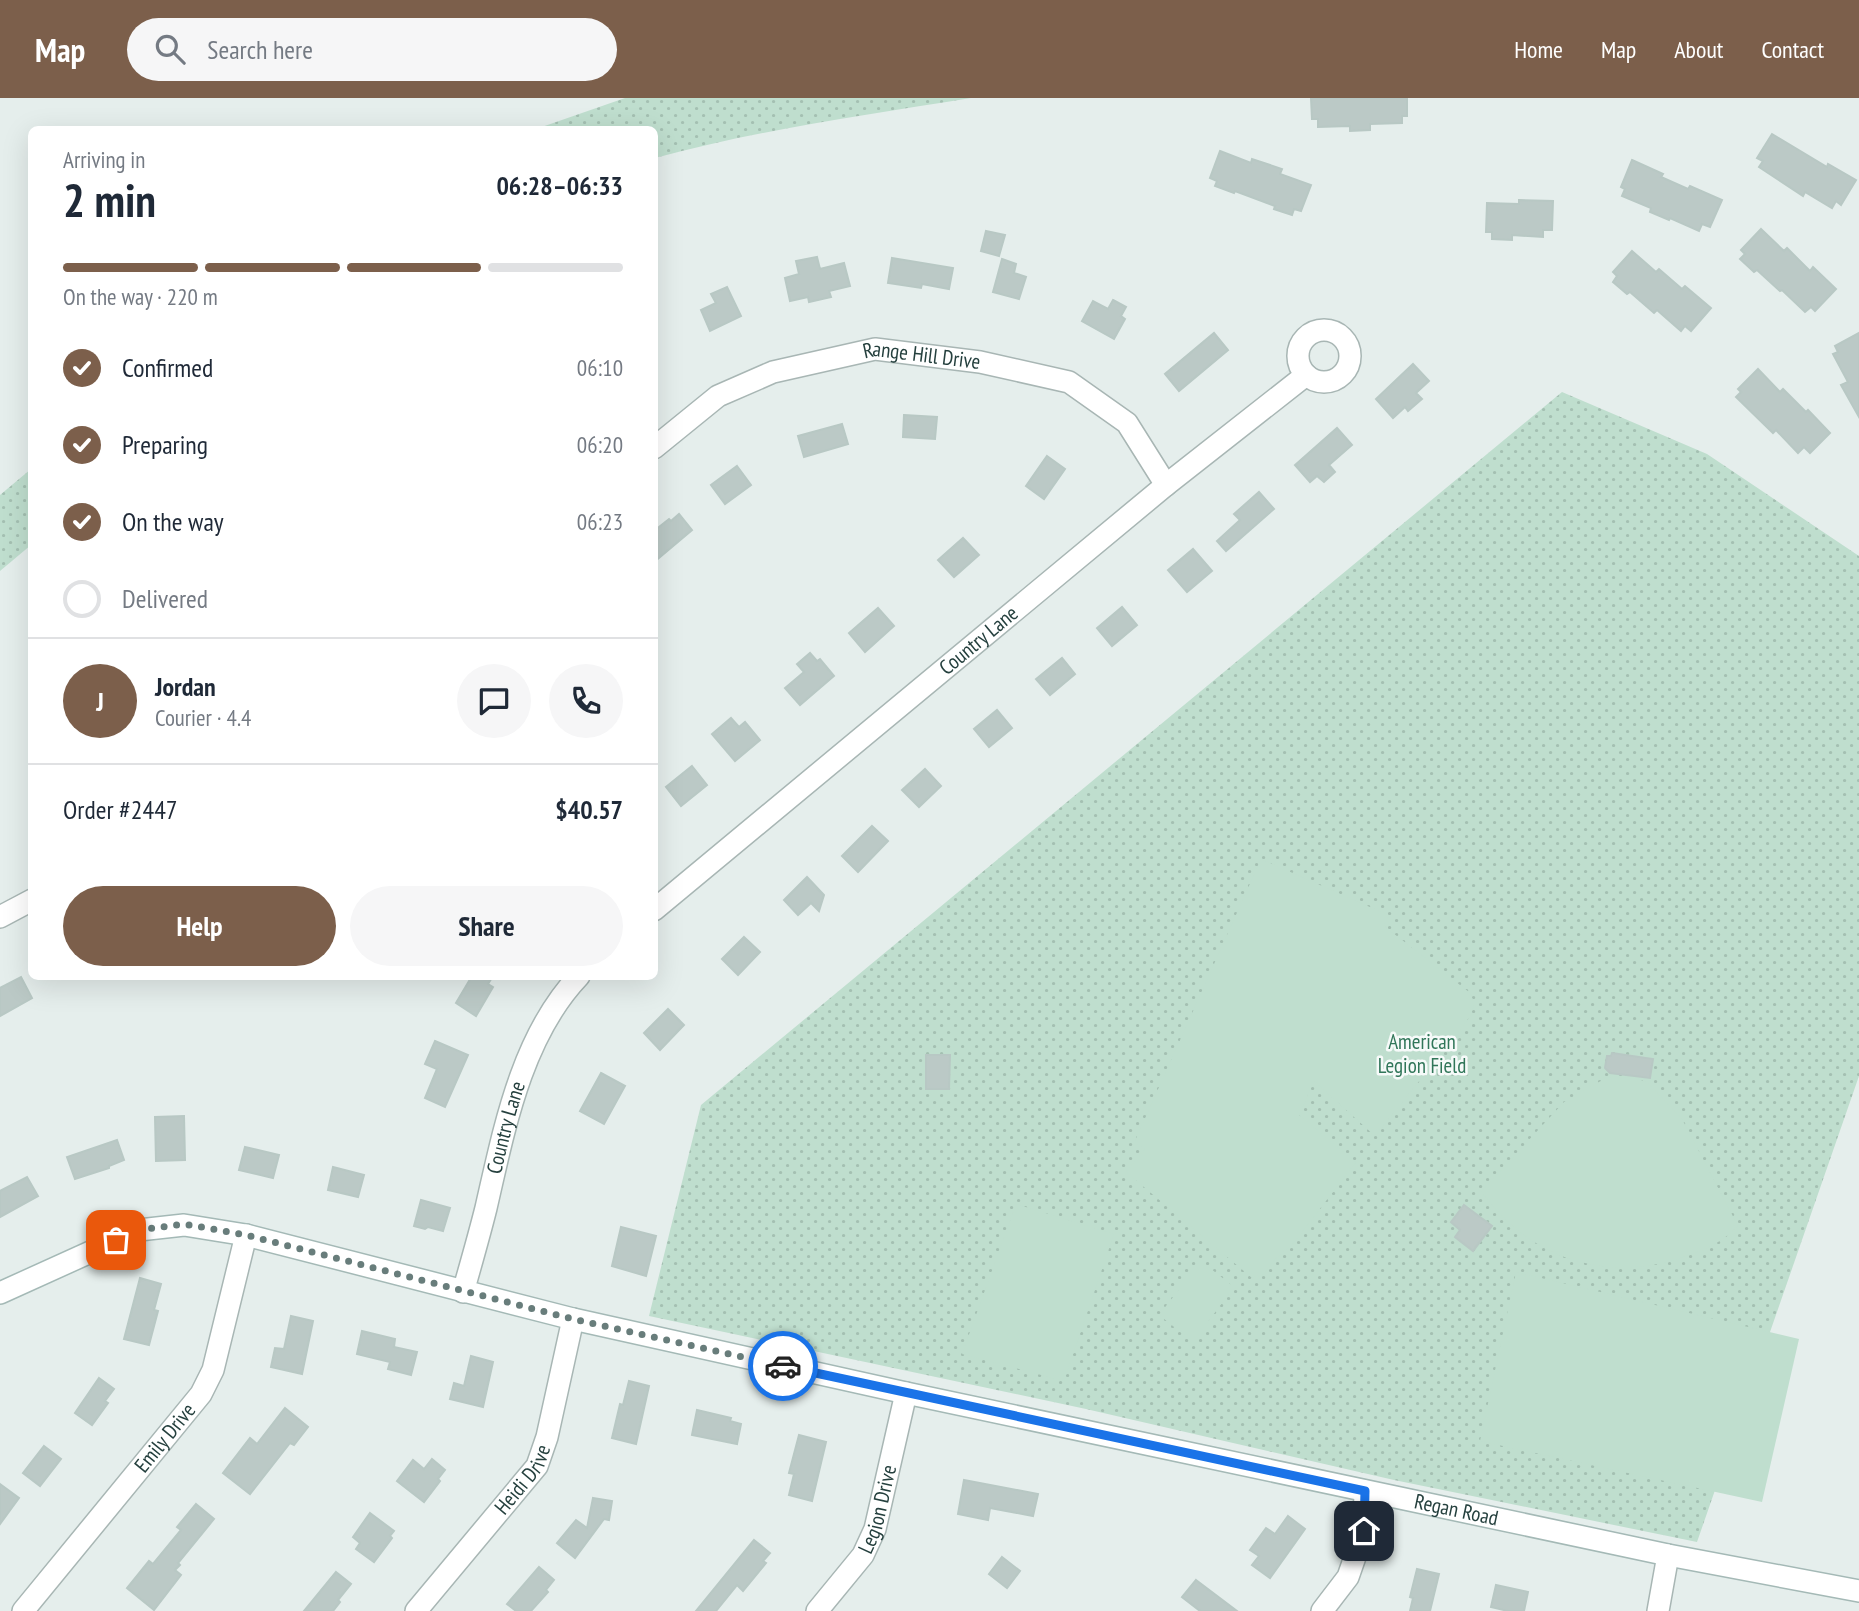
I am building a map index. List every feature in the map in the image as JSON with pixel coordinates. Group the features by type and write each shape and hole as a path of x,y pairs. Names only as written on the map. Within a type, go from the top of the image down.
{"street":[{"name":"Range Hill Drive","path":"658,445 718,396 773,372 875,349 980,362 1069,382 1127,423 1166,485"},
{"name":"Country Lane","path":"658,906 1166,485 1306,375"},
{"path":"0,917 28,902"},
{"name":"Country Lane","path":"463,1292 508,1117 529,1054 547,1018 575,980"},
{"name":"Regan Road","path":"0,1293 139,1230 184,1224 246,1235 573,1319 906,1394 1668,1555 1859,1591"},
{"name":"Emily Drive","path":"23,1611 201,1394 213,1370 246,1235"},
{"name":"Heidi Drive","path":"416,1611 537,1466 547,1437 573,1319"},
{"name":"Legion Drive","path":"817,1611 863,1555 875,1529 906,1394"},
{"path":"1322,1611 1348,1577 1364,1531 1365,1491"},
{"path":"1658,1611 1668,1555"}],"green space":[{"path":"625,98 971,98 772,131 658,157 658,126 545,126"},
{"name":"American Legion Field","path":"1562,392 1707,454 1859,556 1859,1076 1697,1542 1394,1480 1086,1409 649,1316 701,1105"},
{"path":"28,472 28,548 0,571 0,495"},
{"path":"1261,859 1388,915 1384,926 1469,992 1473,1006 1461,1029 1375,1136 1314,1081 1299,1115 1356,1162 1292,1245 1275,1259 1262,1276 1251,1277 1126,1172 1145,1149 1134,1143"},
{"path":"1634,1077 1648,1083 1682,1119 1738,1226 1710,1247 1677,1259 1636,1267 1595,1265 1574,1260 1536,1243 1519,1231 1481,1192 1564,1102 1606,1078"},
{"path":"1016,1204 1114,1234 1064,1381 962,1354"},
{"path":"1201,1261 1234,1287 1193,1342 1159,1315"},
{"path":"1516,1272 1799,1339 1762,1502 1480,1441"}],"building":[{"path":"1311,98 1407,98 1407,116 1402,116 1402,123 1370,124 1370,130 1350,131 1350,126 1318,127 1318,119 1312,119"},
{"path":"1772,134 1827,167 1828,164 1856,180 1841,205 1836,201 1832,208 1805,192 1803,196 1759,167 1763,161 1757,158"},
{"path":"1220,151 1251,163 1252,159 1282,169 1280,174 1311,185 1301,211 1294,209 1292,215 1274,209 1275,206 1215,186 1217,181 1210,178"},
{"path":"1632,160 1688,189 1690,186 1722,200 1710,227 1702,224 1699,231 1650,212 1651,208 1622,196 1625,189 1621,187"},
{"path":"1519,200 1553,201 1552,230 1543,230 1543,237 1512,235 1512,240 1492,239 1492,232 1486,232 1487,203 1519,204"},
{"path":"1761,229 1784,251 1787,248 1810,271 1813,267 1836,289 1815,311 1811,307 1805,312 1782,290 1757,270 1754,272 1740,259 1745,254 1741,250"},
{"path":"986,231 1005,235 999,256 981,251"},
{"path":"1632,251 1656,272 1659,269 1682,289 1685,286 1711,308 1691,331 1685,326 1681,331 1657,310 1654,313 1630,292 1627,294 1613,282 1617,276 1613,272"},
{"path":"817,257 820,269 844,263 850,286 829,291 831,297 809,302 808,297 790,301 785,278 799,274 796,261"},
{"path":"892,258 953,268 949,289 922,284 921,288 888,283"},
{"path":"1002,259 1016,264 1014,273 1026,277 1019,299 993,292"},
{"path":"727,287 741,316 710,331 701,310 716,303 711,294"},
{"path":"1113,300 1126,307 1121,316 1125,319 1114,339 1082,321 1093,301 1108,309"},
{"path":"1214,333 1228,350 1179,391 1165,374"},
{"path":"1859,333 1859,417 1841,385 1848,382 1833,354 1838,352 1835,346"},
{"path":"1413,364 1429,381 1416,393 1422,399 1408,411 1405,407 1393,418 1376,399"},
{"path":"1758,369 1780,392 1783,389 1806,412 1808,410 1830,433 1810,453 1804,447 1798,453 1776,430 1773,433 1736,397 1741,392 1738,389"},
{"path":"904,415 937,417 935,439 903,437"},
{"path":"842,424 848,444 804,457 798,436"},
{"path":"1337,428 1352,445 1329,465 1335,472 1324,482 1317,476 1310,482 1295,465"},
{"path":"1047,456 1065,469 1044,499 1026,486"},
{"path":"737,466 751,485 725,504 711,485"},
{"path":"1259,492 1274,509 1226,551 1217,541 1240,520 1234,514"},
{"path":"679,514 692,530 658,559 658,528 669,519 671,521"},
{"path":"963,538 979,555 954,577 938,560"},
{"path":"1193,549 1212,571 1187,592 1168,570"},
{"path":"1122,607 1137,625 1112,646 1097,628"},
{"path":"878,608 894,626 865,652 849,633"},
{"path":"810,653 817,661 820,659 834,676 800,705 785,688 804,672 797,664"},
{"path":"1062,658 1075,674 1050,695 1036,679"},
{"path":"997,710 1012,728 989,747 974,729"},
{"path":"731,718 739,727 745,722 760,740 735,761 712,734"},
{"path":"692,766 707,785 681,806 666,787"},
{"path":"925,769 941,786 919,807 902,790"},
{"path":"872,826 888,841 858,872 842,856"},
{"path":"807,877 824,895 819,911 811,903 798,915 784,900"},
{"path":"744,937 760,952 738,975 722,959"},
{"path":"21,977 32,998 0,1016 0,988"},
{"path":"470,980 490,980 488,984 493,987 476,1016 456,1003"},
{"path":"668,1009 684,1025 660,1050 644,1033"},
{"path":"435,1041 468,1055 445,1107 425,1098 437,1069 425,1064"},
{"path":"1612,1053 1653,1059 1650,1078 1610,1073 1605,1068 1607,1056"},
{"path":"926,1055 950,1055 949,1089 926,1089"},
{"path":"601,1073 625,1086 604,1124 580,1111"},
{"path":"184,1116 185,1160 156,1161 155,1117"},
{"path":"117,1140 124,1160 75,1179 67,1157"},
{"path":"245,1147 279,1155 273,1178 239,1170"},
{"path":"333,1167 364,1175 358,1197 328,1190"},
{"path":"27,1177 38,1196 0,1217 0,1191"},
{"path":"421,1200 450,1208 443,1231 414,1226"},
{"path":"1464,1205 1492,1226 1473,1251 1455,1237 1460,1230 1451,1222"},
{"path":"621,1227 656,1236 646,1276 612,1266"},
{"path":"140,1278 161,1284 154,1310 158,1311 149,1345 124,1339"},
{"path":"291,1316 313,1321 302,1374 271,1367 275,1348 284,1349"},
{"path":"362,1331 395,1339 394,1347 417,1352 411,1375 388,1369 390,1362 357,1354"},
{"path":"471,1356 493,1362 483,1407 450,1399 454,1383 464,1386"},
{"path":"99,1378 114,1389 105,1401 108,1403 92,1425 75,1413"},
{"path":"629,1381 649,1386 636,1444 612,1438"},
{"path":"285,1408 308,1427 294,1445 290,1443 250,1494 223,1473 250,1438 257,1444"},
{"path":"697,1410 731,1418 730,1421 741,1424 737,1444 692,1435"},
{"path":"799,1435 826,1442 812,1501 789,1495 794,1474 789,1473"},
{"path":"44,1446 61,1459 40,1486 23,1473"},
{"path":"432,1459 445,1470 424,1502 397,1481 413,1460 424,1469"},
{"path":"964,1480 1038,1494 1033,1516 990,1508 988,1520 958,1514"},
{"path":"0,1484 19,1498 0,1524"},
{"path":"593,1498 612,1501 609,1520 604,1519 575,1558 557,1543 576,1520 587,1528"},
{"path":"196,1504 214,1519 178,1563 180,1565 175,1570 181,1575 154,1610 127,1588 149,1561 153,1564 181,1530 177,1527"},
{"path":"370,1513 394,1531 390,1536 392,1538 374,1562 356,1549 360,1543 353,1537"},
{"path":"1288,1516 1305,1529 1270,1578 1252,1565 1259,1556 1250,1550 1266,1528 1275,1534"},
{"path":"754,1540 770,1553 763,1561 766,1563 743,1591 737,1585 716,1611 696,1611"},
{"path":"1002,1557 1020,1571 1007,1588 989,1574"},
{"path":"539,1567 554,1580 546,1590 548,1592 531,1611 516,1611 507,1604"},
{"path":"1417,1569 1439,1574 1430,1611 1410,1611 1413,1598 1410,1597"},
{"path":"336,1572 351,1584 333,1611 304,1611"},
{"path":"1196,1580 1237,1611 1200,1611 1182,1597"},
{"path":"1496,1585 1528,1592 1524,1611 1491,1607"}],"way so far":[{"path":"116,1240 139,1230 184,1224 246,1235 573,1319 783,1366"}],"route":[{"path":"783,1366 1365,1491 1364,1531"}]}
